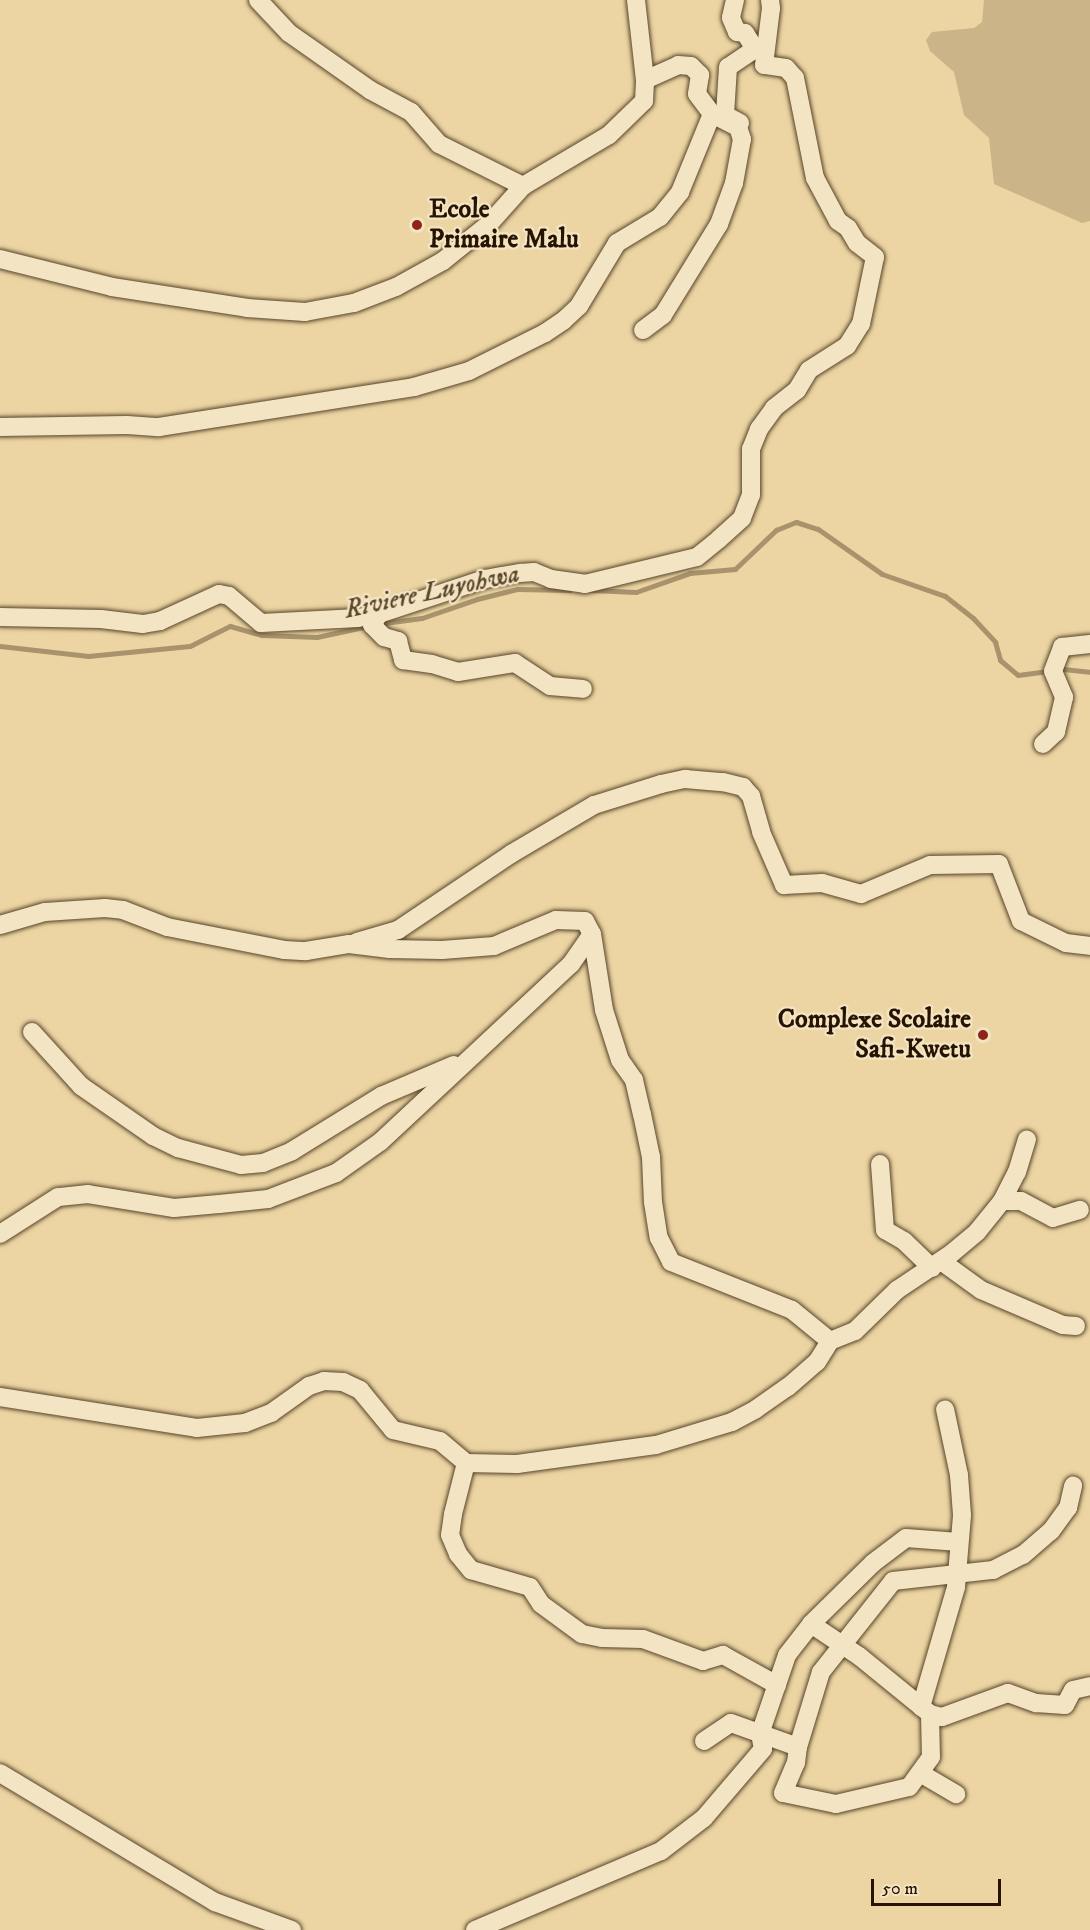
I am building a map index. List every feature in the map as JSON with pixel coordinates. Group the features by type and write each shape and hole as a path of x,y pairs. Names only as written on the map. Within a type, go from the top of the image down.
{"street":[{"path":"258,0 289,33 370,90 411,112 439,144 523,186"},
{"path":"0,259 112,287 247,308 305,312 354,303 396,287 443,261 489,224 523,186 609,135 644,100 645,80 636,0"},
{"path":"735,0 731,18 737,32 744,33 755,49 728,68 725,115 751,129 752,145 742,139"},
{"path":"0,617 101,619 143,624 160,621 219,594 230,596 261,623 358,618 379,614 442,591 520,573 534,572 552,579 585,584 636,573 656,565 673,564 697,556 742,518 753,484 751,449 759,429 774,408 797,390 809,370 847,346 861,324 875,257 857,243 848,228 838,221 815,178 795,78 786,68 764,65 770,0"},
{"path":"643,330 663,315 719,224 734,183 742,139 738,127 712,114 697,94 700,75 691,66 678,65 645,80"},
{"path":"0,427 127,425 159,427 414,387 469,371 545,333 564,321 579,306 617,243 627,234 660,216 680,192 712,114"},
{"path":"379,614 372,625 384,637 398,641 403,660 432,664 458,672 515,663 550,686 583,689"},
{"path":"1043,744 1056,732 1064,697 1053,670 1062,647 1090,644"},
{"path":"0,925 45,912 105,908 123,910 167,927 285,950 306,951 349,944 398,930 511,854 594,805 685,779 723,782 744,787 751,796 761,832 784,885 822,884 861,894 930,865 999,864 1021,921 1066,943 1090,946"},
{"path":"349,944 390,950 442,950 494,946 556,920 585,921 592,934 604,1010 620,1060 634,1080 651,1158 653,1202 659,1239 671,1262 792,1310 830,1341"},
{"path":"0,1234 58,1197 88,1194 174,1208 268,1199 336,1173 371,1148 571,964 583,950 592,934"},
{"path":"32,1032 81,1086 153,1136 178,1149 241,1165 263,1162 292,1151 381,1096 466,1060"},
{"path":"0,1397 197,1428 245,1423 271,1413 309,1386 324,1381 343,1382 360,1390 393,1430 440,1441 466,1463 517,1464 656,1445 732,1422 788,1387 817,1362 830,1341 855,1331 897,1290 937,1265 977,1232 1002,1201 1017,1172 1027,1139"},
{"path":"880,1164 885,1230 937,1265 981,1290 1062,1325 1076,1326"},
{"path":"1002,1201 1021,1200 1053,1218 1080,1210"},
{"path":"945,1409 959,1475 962,1515 956,1574 956,1587 926,1711 931,1757 909,1786 836,1804 783,1793 796,1763 798,1747 821,1672 841,1643 893,1581 956,1574 993,1570 1023,1555 1051,1531 1068,1508 1073,1486"},
{"path":"466,1463 450,1535 458,1554 471,1570 480,1575 530,1587 541,1604 582,1634 602,1638 644,1639 703,1661 723,1655 777,1685"},
{"path":"476,1930 661,1851 705,1818 763,1749 760,1734 787,1655 811,1624 873,1563 906,1538 959,1542"},
{"path":"811,1624 841,1643 926,1711 942,1718 1008,1693 1036,1703 1065,1705 1073,1690 1090,1686"},
{"path":"704,1741 731,1724 798,1747"},
{"path":"0,1773 215,1902 292,1930"},
{"path":"920,1773 956,1794"}],"shaded area":[{"path":"984,0 1090,0 1090,221 1082,223 994,184 989,138 964,115 954,72 930,51 926,40 932,32 974,28 982,22"}],"waterway":[{"name":"Riviere Luyohwa","path":"591,590 636,592 690,573 735,569 776,530 796,522 818,529 882,574 945,596 973,618 995,642 1000,660 1018,675 1063,669 1090,672"},
{"name":"Riviere Luyohwa","path":"377,624 422,618 477,599 517,589 570,590"},
{"name":"Riviere Luyohwa","path":"0,646 88,656 190,646 230,626 262,635 317,637 368,626"}],"place":[{"name":"Ecole Primaire Malu","path":"417,225"},
{"name":"Complexe Scolaire Safi-Kwetu","path":"983,1035"}]}
